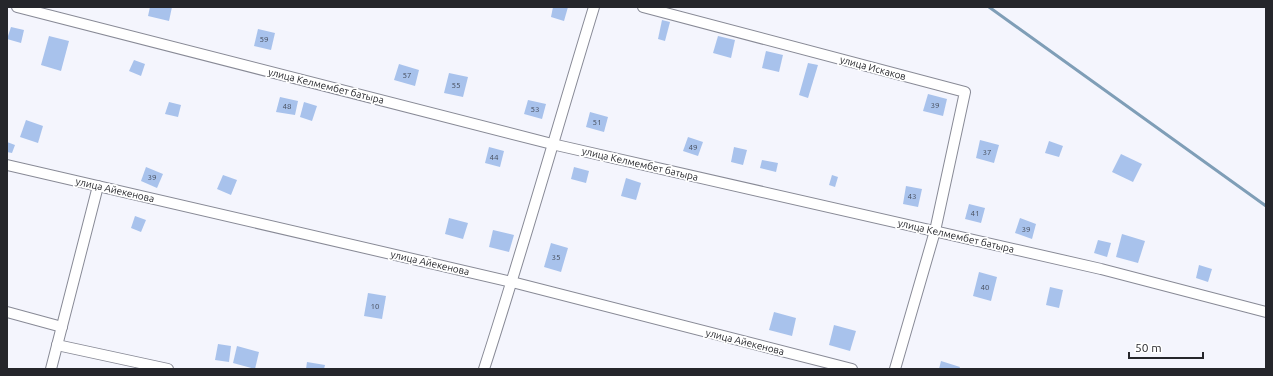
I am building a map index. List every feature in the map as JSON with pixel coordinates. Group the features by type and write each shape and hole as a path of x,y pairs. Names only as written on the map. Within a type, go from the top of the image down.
{"street":[{"name":"улица Келмембет батыра","path":"17,7 552,144 1101,269 1266,312"},
{"path":"484,369 512,282 594,7"},
{"name":"улица Искаков","path":"643,7 965,92 935,232"},
{"name":"улица Айекенова","path":"7,165 512,282 852,369"},
{"path":"51,369 98,186"},
{"path":"895,369 935,232"},
{"path":"7,312 62,327"},
{"path":"57,345 168,369"}],"building":[{"path":"150,7 172,7 169,21 148,16"},
{"path":"553,7 568,7 564,21 551,17"},
{"path":"662,20 670,22 665,41 658,39"},
{"path":"11,27 24,30 21,43 7,39"},
{"path":"258,29 275,33 271,50 254,46"},
{"path":"49,36 69,41 61,71 41,65"},
{"path":"718,36 735,40 731,58 713,53"},
{"path":"766,51 783,55 779,72 762,68"},
{"path":"134,60 145,64 141,76 129,71"},
{"path":"808,63 818,65 808,98 799,95"},
{"path":"399,64 419,70 415,86 394,80"},
{"path":"449,73 468,77 463,97 444,93"},
{"path":"928,94 947,99 943,116 923,111"},
{"path":"280,97 298,101 295,115 276,112"},
{"path":"528,100 546,104 542,119 524,114"},
{"path":"169,102 181,105 178,117 165,114"},
{"path":"304,102 317,106 312,121 300,117"},
{"path":"590,112 608,117 604,132 586,127"},
{"path":"26,120 43,126 38,143 20,137"},
{"path":"688,137 703,142 698,156 683,151"},
{"path":"980,140 999,145 994,163 976,158"},
{"path":"1049,141 1063,146 1059,157 1045,153"},
{"path":"7,142 15,145 12,153 7,152"},
{"path":"489,147 504,151 500,167 485,163"},
{"path":"734,147 747,150 743,165 731,162"},
{"path":"1121,154 1142,164 1133,182 1112,172"},
{"path":"762,160 778,163 776,172 760,168"},
{"path":"146,167 163,174 157,188 141,181"},
{"path":"574,167 589,171 586,183 571,179"},
{"path":"223,175 237,180 231,195 217,189"},
{"path":"832,175 838,177 835,187 829,185"},
{"path":"626,178 641,183 636,200 621,196"},
{"path":"906,186 922,189 918,207 903,204"},
{"path":"969,204 985,208 981,223 965,219"},
{"path":"135,216 146,220 141,232 131,228"},
{"path":"449,218 468,223 463,239 445,234"},
{"path":"1020,218 1036,224 1032,239 1015,233"},
{"path":"493,230 514,235 509,252 489,247"},
{"path":"1122,234 1145,241 1138,263 1116,257"},
{"path":"1098,240 1111,243 1107,257 1094,253"},
{"path":"551,243 568,248 561,272 544,267"},
{"path":"1199,265 1212,269 1208,282 1196,278"},
{"path":"979,272 997,277 991,301 973,296"},
{"path":"1050,287 1063,290 1059,308 1046,305"},
{"path":"368,293 386,296 382,319 364,316"},
{"path":"774,312 796,318 792,336 769,330"},
{"path":"834,325 856,331 850,351 829,345"},
{"path":"218,344 231,346 229,362 215,360"},
{"path":"237,346 259,352 255,369 233,363"},
{"path":"941,361 960,367 959,369 939,369"},
{"path":"307,362 325,365 324,369 306,369"}],"waterway":[{"path":"989,7 1266,206"}]}
